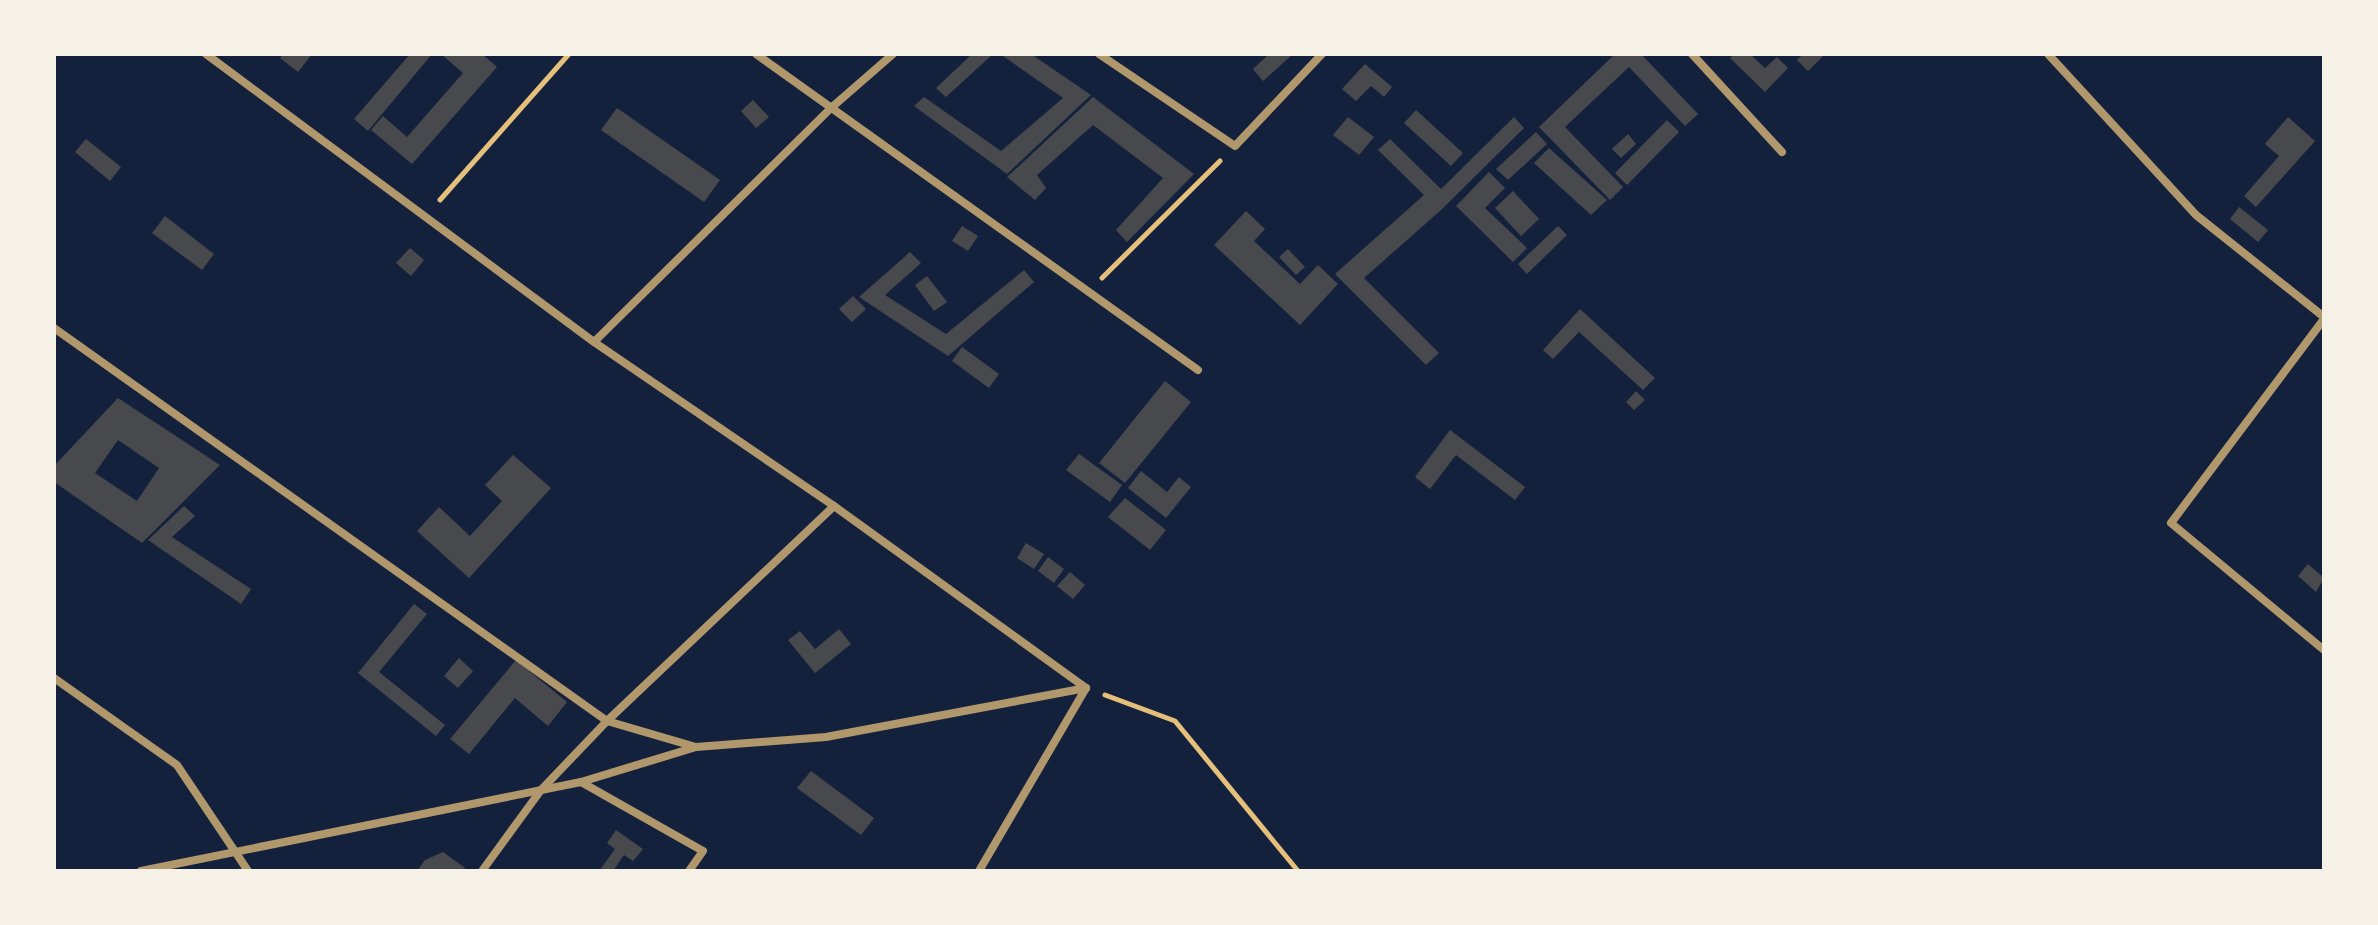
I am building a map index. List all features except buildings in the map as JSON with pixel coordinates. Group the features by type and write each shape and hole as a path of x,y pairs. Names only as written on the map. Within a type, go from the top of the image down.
{"street":[{"path":"206,54 333,145 424,217 594,342 834,506 1086,688"},
{"path":"756,54 1198,370"},
{"path":"594,342 831,108 893,54"},
{"path":"1099,54 1235,146 1322,54"},
{"path":"1692,54 1782,152"},
{"path":"2048,54 2196,215 2324,318 2171,523 2324,650"},
{"path":"54,328 607,721 696,747"},
{"path":"482,871 541,790 607,721 834,506"},
{"path":"54,678 177,765 231,850 248,871"},
{"path":"141,871 231,850 581,782 696,747 826,737 1086,688"},
{"path":"979,871 1086,688"},
{"path":"581,782 703,851 689,871"}],"path":[{"path":"424,217 569,54"},
{"path":"1088,292 1235,146"},
{"path":"1086,688 1175,721 1298,871"}]}
